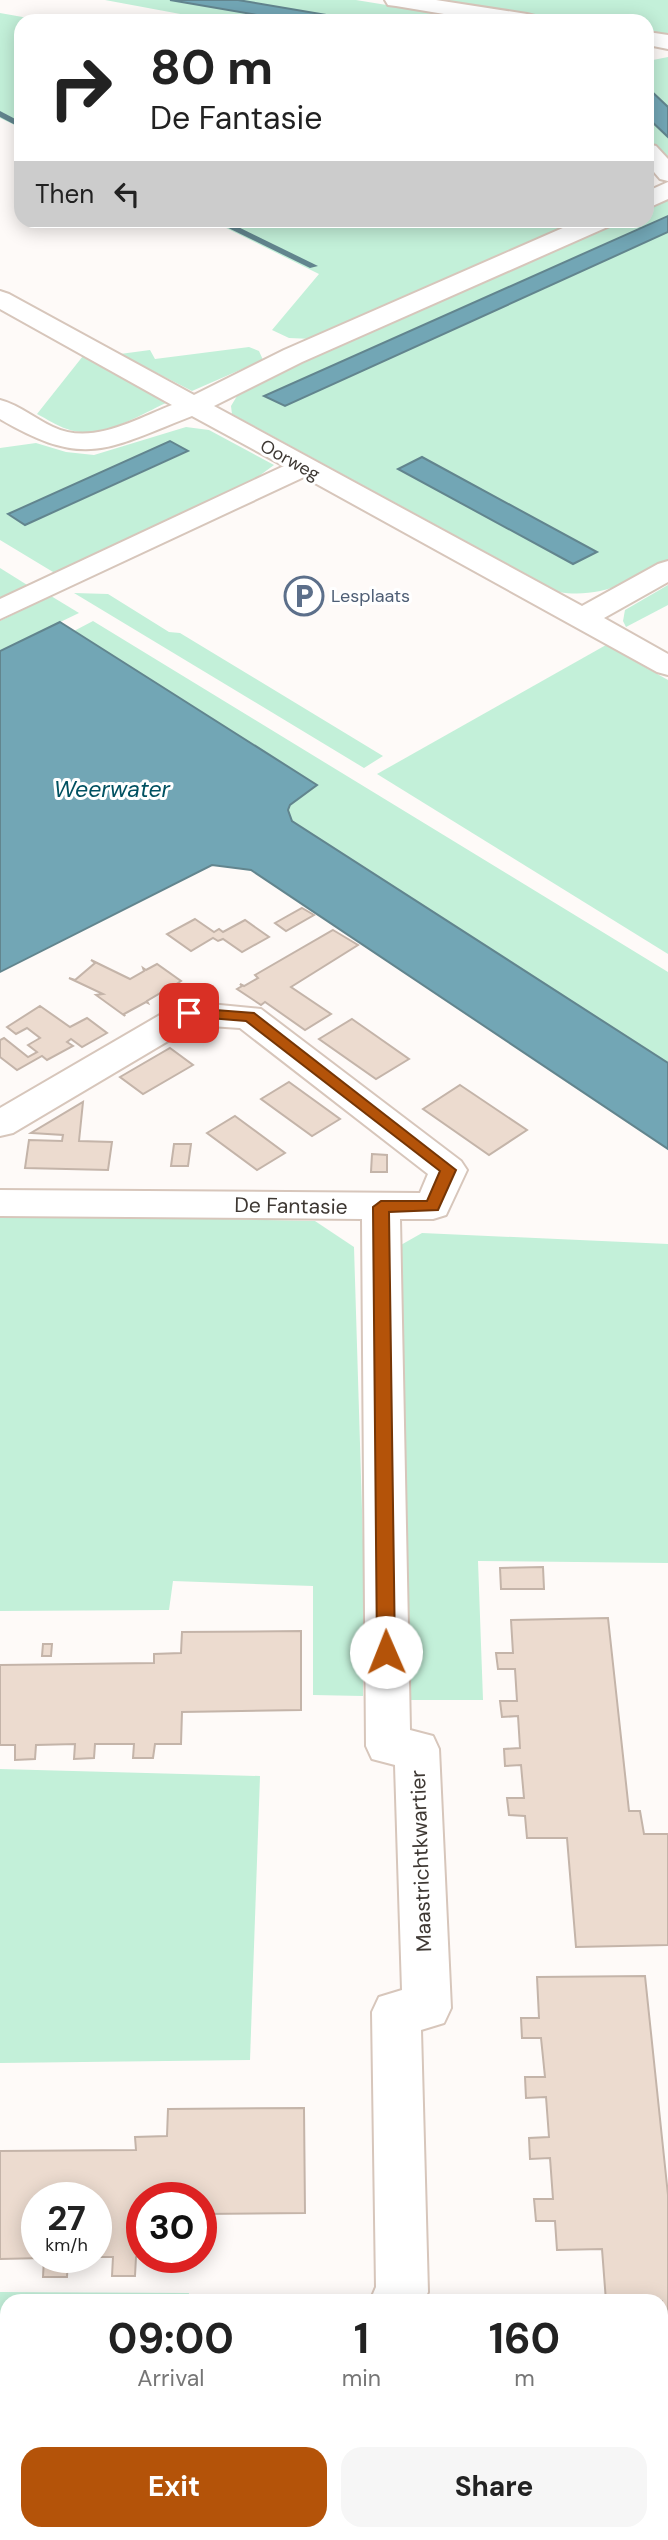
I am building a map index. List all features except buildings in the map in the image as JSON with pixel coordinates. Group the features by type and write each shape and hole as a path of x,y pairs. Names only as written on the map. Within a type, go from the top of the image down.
{"street":[{"path":"396,0 483,14"},
{"path":"654,158 668,174"},
{"path":"0,408 46,434 71,442 95,442 193,406 293,356 585,228"},
{"name":"Oorweg","path":"0,299 668,666"},
{"path":"0,610 304,467"},
{"path":"581,619 668,570"},
{"name":"De Fantasie","path":"0,1124 189,1013 249,1017 448,1170 433,1206 0,1202"},
{"name":"Maastrichtkwartier","path":"381,1207 388,1746 417,1749 427,2008 396,2012 400,2294"}],"green space":[{"path":"105,0 170,0 251,14 180,14"},
{"path":"238,0 356,0 441,14 321,14"},
{"path":"436,0 668,0 668,36 654,34 654,14 525,14"},
{"path":"0,13 14,15 14,125 0,118"},
{"path":"668,57 668,107 654,94 654,60"},
{"path":"654,124 668,137 668,162 654,149"},
{"path":"668,200 668,216 654,222 654,206"},
{"path":"226,228 566,228 312,339 289,338 272,330 319,274"},
{"path":"606,228 641,228 265,396 285,406 668,232 668,562 642,576 602,591 573,594 559,592 232,414 231,406 237,396 252,384","holes":["398,469 596,551 572,564"]},
{"path":"249,347 259,351 263,360 192,391 120,354 150,350 155,359"},
{"path":"83,356 166,403 131,420 92,432 67,429 37,414"},
{"path":"186,427 209,430 274,465 251,482 58,575 0,540 0,448 36,443 66,452 94,455","holes":["170,441 187,452 26,525 8,515"]},
{"path":"0,568 32,588 0,603"},
{"path":"668,585 668,605 626,627 623,621 625,610"},
{"path":"74,593 108,594 169,632 180,633 383,756 364,768"},
{"path":"51,596 79,613 0,651 0,621"},
{"path":"93,621 668,972 668,1063 292,821 288,810 290,805 317,785 74,631"},
{"path":"606,645 668,680 668,954 377,774"},
{"path":"0,1214 315,1221 354,1247 364,1575 363,1696 313,1695 313,1586 173,1581 169,1610 0,1611"},
{"path":"422,1233 668,1244 668,1563 478,1561 483,1700 405,1700 392,1250"},
{"path":"0,1769 260,1776 250,2060 0,2063"},
{"path":"0,2292 189,2293 189,2294"}],"water":[{"path":"170,0 238,0 321,14 251,14"},
{"path":"654,94 668,107 668,137 654,124"},
{"path":"668,216 668,232 285,406 264,396 641,228 654,228 654,222"},
{"path":"170,441 188,451 25,525 8,514"},
{"path":"422,457 597,552 573,564 398,469"},
{"name":"Weerwater","path":"60,622 317,785 290,805 288,810 292,821 668,1063 668,1149 251,870 212,865 0,972 0,651"}],"waterway":[{"path":"0,114 14,121"},
{"path":"233,228 313,266"}],"place":[{"name":"Lesplaats","path":"304,596"}],"route":[{"path":"189,1013 249,1017 448,1170 433,1206 381,1207 386,1652"}]}
